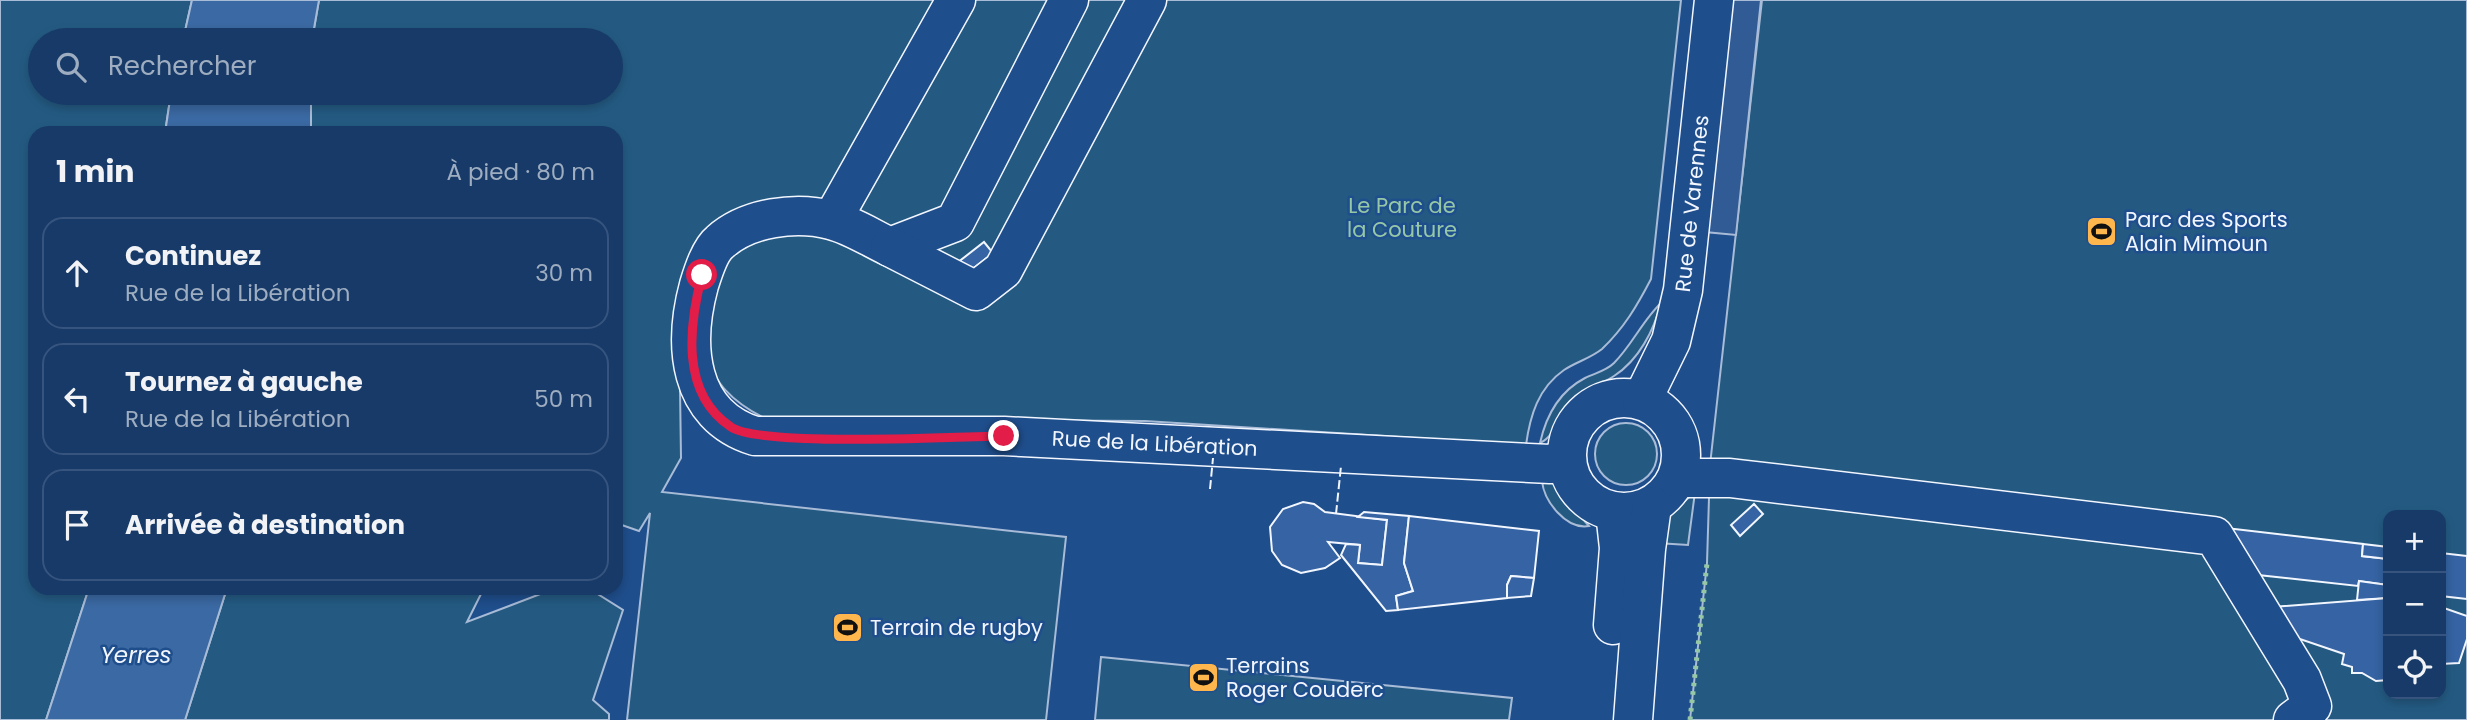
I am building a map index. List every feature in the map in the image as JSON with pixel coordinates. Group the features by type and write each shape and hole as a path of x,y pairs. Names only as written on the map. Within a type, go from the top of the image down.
{"street":[{"path":"956,0 832,220 976,291 1003,270 1147,0"},
{"path":"890,247 955,222 1069,0"},
{"name":"Rue de Varennes","path":"1642,400 1671,341 1683,290 1714,0"},
{"name":"Rue de la Libération","path":"832,220 786,217 750,223 718,243 702,275 691,315 691,358 703,394 715,414 733,429 755,436 797,438 1004,436 1540,464 1566,460"},
{"path":"1624,397 1642,400 1660,409 1672,423 1681,440 1682,459 1677,478 1667,494 1652,506 1634,512 1615,512 1597,506 1582,494 1571,479 1566,460 1568,441 1575,424 1588,410 1605,400 1624,397"},
{"path":"1677,478 1730,478 2214,536 2302,680 2312,706 2294,720"},
{"path":"1633,720 1646,549 1652,506"},
{"path":"1607,720 1619,548 1615,512"}],"green space":[{"path":"0,0 192,0 186,28 28,28 28,105 169,105 166,126 28,126 28,595 87,595 46,720 0,720"},
{"name":"Le Parc de la Couture","path":"319,0 1681,0 1651,279 1630,316 1610,341 1598,352 1564,370 1548,385 1533,413 1526,445 1145,421 766,419 752,412 724,389 696,345 680,388 681,458 662,492 1066,537 1046,720 627,720 650,513 639,531 623,525 623,126 311,126 311,105 623,105 623,28 314,28"},
{"name":"Parc des Sports Alain Mimoun","path":"1762,0 2467,0 2467,720 1690,720 1707,563 1710,465"},
{"path":"1661,303 1650,334 1631,362 1614,376 1573,399 1564,409 1550,435 1540,443 1550,414 1561,397 1576,383 1614,363"},
{"path":"1620,423 1632,423 1648,432 1655,442 1655,466 1648,476 1632,485 1620,485 1609,480 1600,471 1595,460 1595,448 1600,437 1609,428"},
{"path":"1546,479 1557,483 1566,500 1589,526 1572,523 1558,512 1544,489 1542,481"},
{"path":"1695,492 1688,545 1657,543 1667,517"},
{"path":"225,595 480,595 467,622 538,595 599,595 623,610 593,700 609,714 609,720 185,720"},
{"name":"Terrains Roger Couderc","path":"1101,657 1512,698 1509,720 1095,720"}],"shaded area":[{"path":"1730,0 1761,0 1736,235 1705,232"}],"water":[{"path":"192,0 319,0 314,28 186,28"},
{"path":"169,105 311,105 311,126 166,126"},
{"name":"Yerres","path":"87,595 225,595 185,720 46,720"}],"building":[{"path":"984,242 993,253 966,274 957,263"},
{"path":"1303,502 1314,504 1325,512 1387,520 1382,565 1358,563 1360,545 1328,542 1340,558 1325,568 1301,573 1282,565 1272,551 1270,527 1283,509"},
{"path":"1754,504 1763,514 1740,536 1731,525"},
{"path":"1364,512 1409,516 1404,563 1413,591 1396,596 1398,610 1386,611 1341,555 1346,544 1360,545 1358,563 1382,565 1387,520 1358,517"},
{"path":"1409,516 1539,531 1534,578 1511,576 1507,585 1507,598 1398,610 1396,596 1413,591 1404,563"},
{"path":"2226,528 2363,544 2362,556 2383,558 2383,584 2359,581 2358,586 2249,574"},
{"path":"2363,544 2383,546 2383,558 2362,556"},
{"path":"2446,554 2467,556 2467,599 2446,597"},
{"path":"1511,576 1534,578 1531,596 1507,598 1507,585"},
{"path":"2359,581 2383,584 2383,598 2357,600"},
{"path":"2383,598 2383,680 2376,681 2362,673 2352,673 2352,667 2342,664 2344,654 2288,635 2273,607"},
{"path":"2446,609 2467,616 2467,639 2459,663 2446,664"}],"hedge":[{"path":"1690,720 1707,563"}],"fence":[{"path":"1210,489 1213,458"},
{"path":"1336,514 1341,466"}],"place":[{"name":"Parc des Sports Alain Mimoun","path":"2102,232"},
{"name":"Terrain de rugby","path":"847,628"},
{"name":"Terrains Roger Couderc","path":"1203,678"}],"route":[{"path":"702,275 691,315 691,358 703,394 715,414 733,429 755,436 797,438 1004,436"}]}
